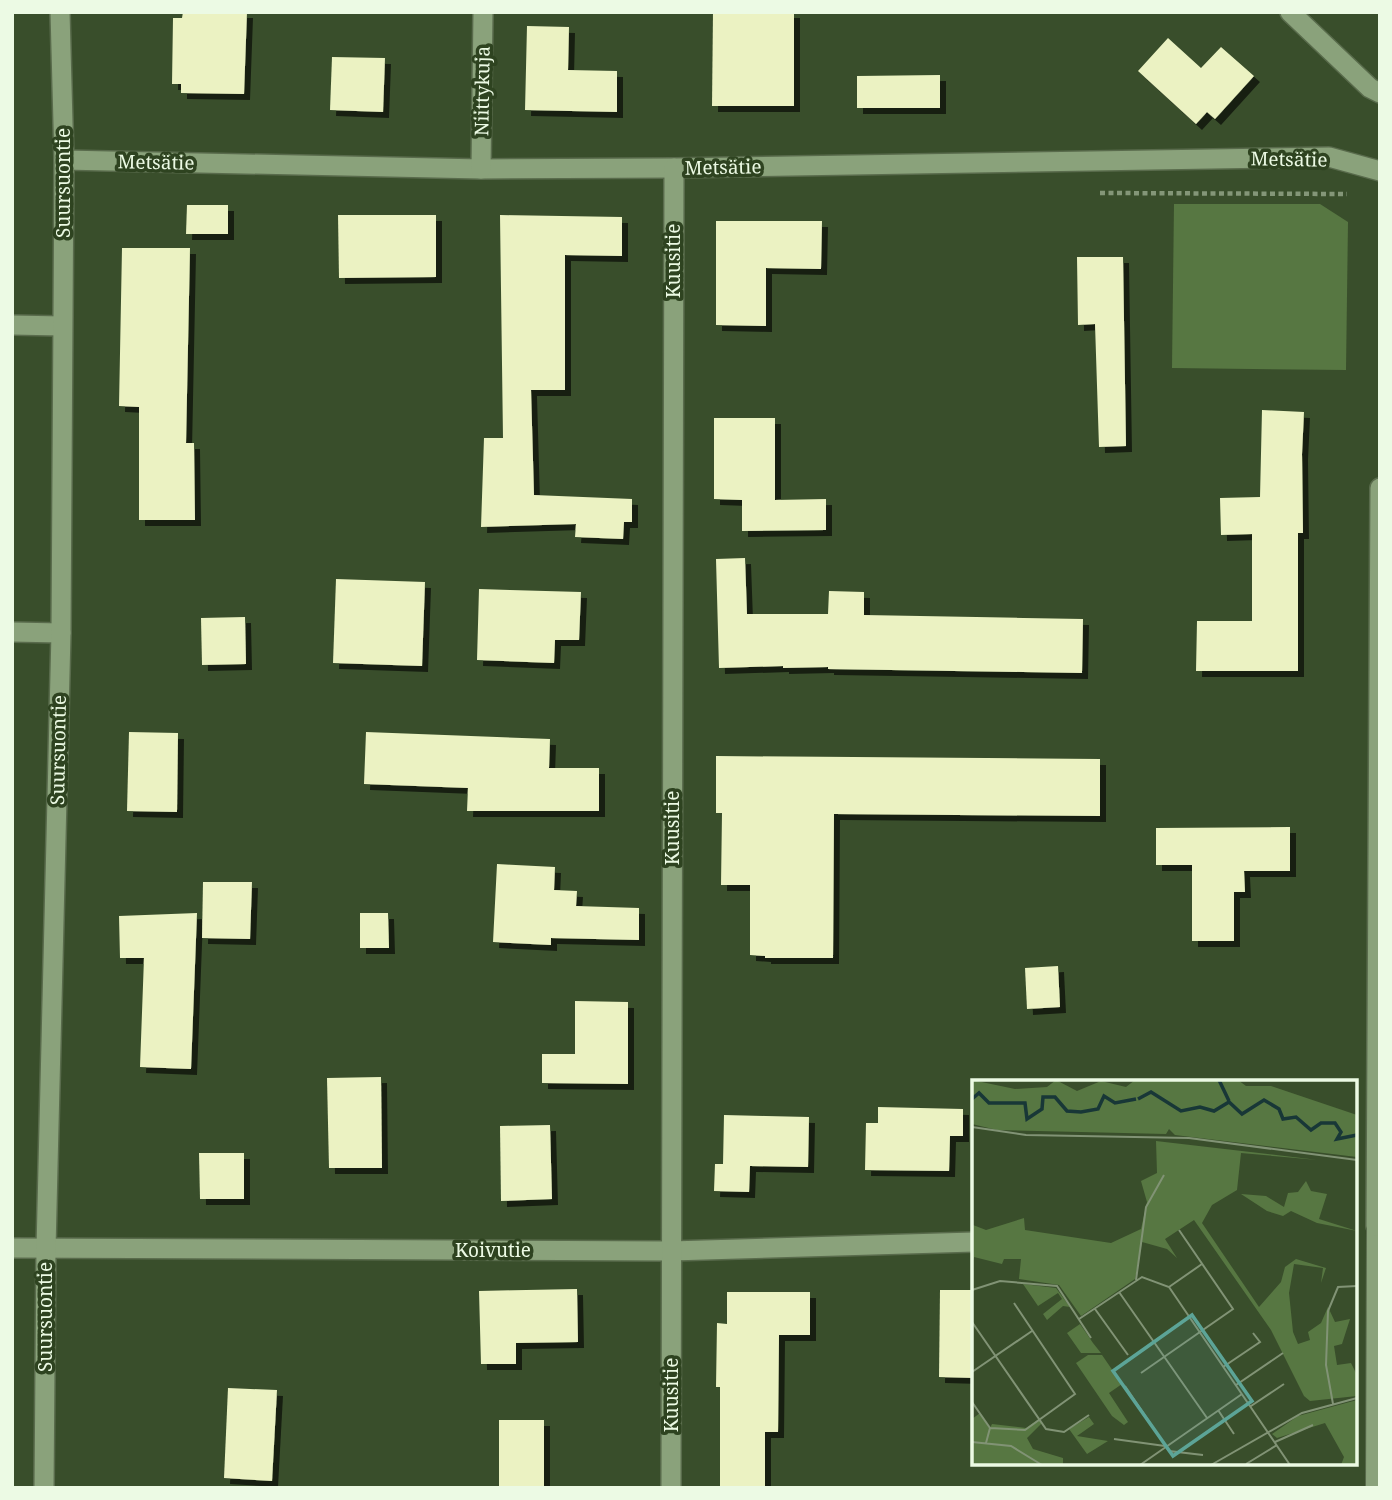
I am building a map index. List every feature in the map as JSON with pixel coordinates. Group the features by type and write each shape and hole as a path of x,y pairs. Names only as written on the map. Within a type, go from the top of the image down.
{"street":[{"name":"Suursuontie","path":"44,1488 46,1249 61,633 64,160 60,12"},
{"name":"Niittykuja","path":"481,169 483,12"},
{"path":"1290,12 1370,88 1380,93"},
{"name":"Metsätie","path":"64,160 481,169 1329,157 1380,171"},
{"name":"Kuusitie","path":"671,1488 674,168"},
{"path":"12,325 62,326"},
{"path":"1378,1226 1380,488"},
{"path":"12,632 61,633"},
{"name":"Koivutie","path":"12,1248 671,1251 972,1242"}],"lane":[{"path":"1375,1488 1378,1226"}],"green space":[{"path":"1174,204 1320,204 1348,222 1346,370 1172,368"}],"building":[{"path":"183,12 247,12 244,94 181,93 181,84 172,84 173,18 182,18"},
{"path":"713,12 794,12 794,106 712,106"},
{"path":"527,26 569,27 568,70 617,71 617,112 525,110"},
{"path":"1168,38 1201,68 1221,47 1254,76 1215,119 1207,112 1196,124 1138,71"},
{"path":"332,57 385,58 383,112 330,110"},
{"path":"940,75 940,108 857,108 857,76"},
{"path":"187,205 228,205 228,234 186,234"},
{"path":"338,215 436,215 436,277 339,278"},
{"path":"500,215 622,217 622,256 565,255 565,390 531,390 534,495 632,499 632,522 624,522 623,539 575,537 576,524 481,527 484,438 503,438"},
{"path":"716,221 822,221 821,269 766,268 766,326 716,325"},
{"path":"122,248 190,248 186,443 194,443 195,520 139,520 139,407 119,406"},
{"path":"1077,257 1123,257 1126,446 1099,447 1095,324 1078,325"},
{"path":"1262,410 1304,412 1303,533 1298,533 1298,671 1196,671 1197,621 1252,621 1252,534 1221,535 1220,498 1260,497"},
{"path":"714,418 775,418 775,500 826,499 826,530 742,531 742,500 714,499"},
{"path":"745,558 747,614 828,614 829,591 864,592 864,615 1083,619 1082,673 783,666 719,668 716,559"},
{"path":"336,579 425,582 422,666 333,663"},
{"path":"479,589 581,592 579,640 555,640 554,663 477,660"},
{"path":"245,617 246,664 202,665 201,618"},
{"path":"129,732 178,733 177,812 127,811"},
{"path":"366,732 550,739 549,768 599,768 599,811 467,811 468,788 364,784"},
{"path":"716,756 1100,759 1100,816 834,814 833,958 765,958 750,955 750,885 721,885 722,813 716,813"},
{"path":"1290,827 1290,871 1244,871 1245,892 1234,892 1234,941 1192,941 1192,865 1156,865 1156,828"},
{"path":"497,864 555,867 554,890 577,891 576,906 639,908 639,940 551,938 551,945 493,942"},
{"path":"203,882 252,882 250,939 202,938"},
{"path":"197,913 191,1069 140,1067 144,958 120,958 119,916"},
{"path":"360,913 388,913 389,948 360,948"},
{"path":"1058,966 1060,1007 1027,1009 1025,968"},
{"path":"575,1001 628,1002 628,1084 542,1083 542,1054 575,1054"},
{"path":"381,1077 382,1168 329,1168 327,1078"},
{"path":"878,1107 963,1109 963,1136 950,1136 949,1171 865,1170 866,1123 878,1123"},
{"path":"724,1115 809,1117 808,1167 750,1166 749,1192 714,1191 715,1164 723,1164"},
{"path":"550,1125 552,1199 501,1201 500,1126"},
{"path":"199,1153 244,1153 244,1199 200,1199"},
{"path":"577,1289 578,1342 516,1343 516,1364 481,1364 479,1291"},
{"path":"940,1290 972,1290 972,1378 939,1377"},
{"path":"727,1292 810,1292 810,1335 779,1335 778,1432 765,1432 765,1488 720,1488 720,1387 716,1387 717,1323 727,1324"},
{"path":"228,1388 277,1390 272,1481 224,1478"},
{"path":"499,1420 544,1420 544,1488 499,1488"}]}
